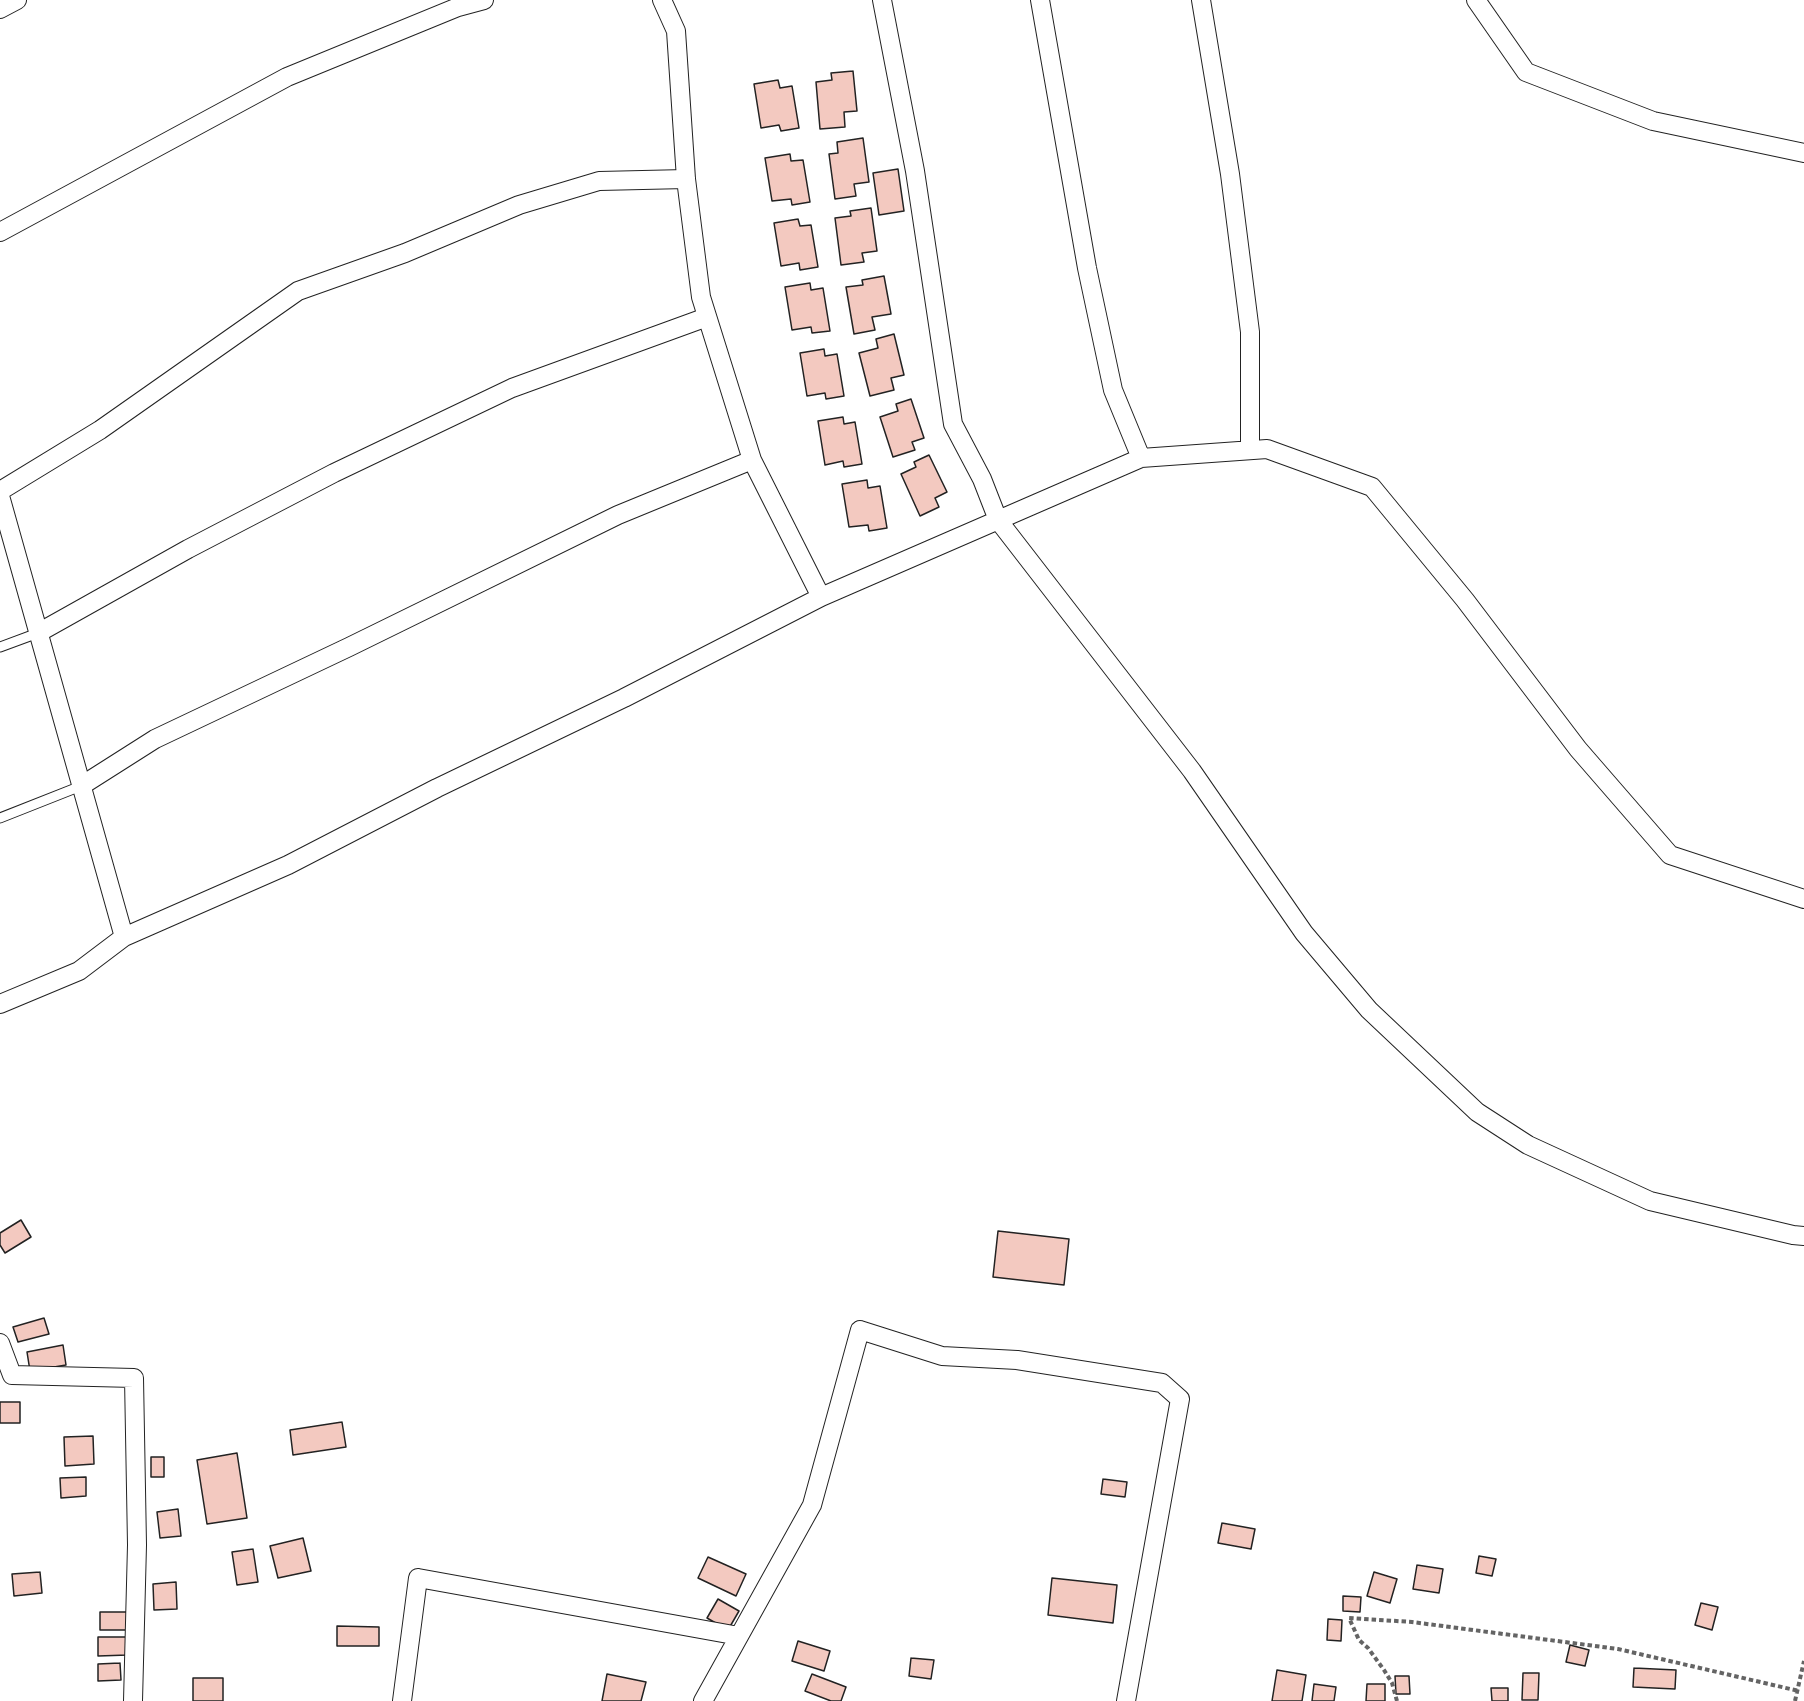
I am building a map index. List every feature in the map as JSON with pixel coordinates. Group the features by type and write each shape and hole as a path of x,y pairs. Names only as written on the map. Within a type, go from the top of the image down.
{"street":[{"path":"0,9 17,0"},
{"path":"0,232 287,77 458,7 484,0"},
{"path":"662,0 676,31 686,179 701,297 752,460 821,597"},
{"path":"882,0 915,171 953,424 982,479 998,520 1192,771 1304,933 1369,1010 1477,1112 1528,1145 1650,1201 1804,1236"},
{"path":"1040,0 1087,268 1113,390 1141,458"},
{"path":"1201,0 1230,174 1250,332 1250,450"},
{"path":"1476,0 1526,72 1653,121 1804,153"},
{"path":"0,491 100,430 298,291 405,253 519,205 599,181 686,179"},
{"path":"38,633 209,538 334,473 502,393 707,317"},
{"path":"0,1004 79,971 124,937 288,865 437,788 624,698 821,597 1141,458 1267,449 1372,487 1465,600 1578,749 1670,855 1804,899"},
{"path":"81,786 155,739 618,515 752,460"},
{"path":"0,496 124,937"},
{"path":"703,1701 812,1504 860,1330 942,1356 1017,1360 1162,1383 1180,1399 1126,1701"},
{"path":"0,1343 12,1375 134,1378 137,1545 133,1701"},
{"path":"402,1701 418,1578 739,1636"}],"lane":[{"path":"0,647 38,633"},
{"path":"0,818 81,786"}],"path":[{"path":"1397,1701 1388,1676 1368,1648 1359,1640 1349,1618 1412,1622 1618,1649 1798,1691"},
{"path":"1795,1701 1804,1661"}],"building":[{"path":"853,71 857,111 844,112 845,127 820,129 816,82 832,80 831,73"},
{"path":"778,80 780,88 792,86 799,128 781,131 779,125 761,128 754,84"},
{"path":"863,138 869,182 854,184 856,196 835,199 829,154 838,153 837,142"},
{"path":"790,154 791,161 803,160 810,202 792,205 791,199 772,201 765,158"},
{"path":"898,169 904,211 879,215 873,173"},
{"path":"871,208 877,251 862,253 864,262 841,265 835,218 851,216 850,211"},
{"path":"798,219 800,226 811,225 818,267 800,270 799,263 781,266 774,223"},
{"path":"884,276 891,314 872,317 875,330 854,334 846,287 863,285 862,280"},
{"path":"810,283 811,290 823,288 830,331 812,333 811,327 792,330 785,287"},
{"path":"894,334 904,375 891,378 894,390 870,396 859,353 878,348 876,339"},
{"path":"824,349 825,356 837,354 844,396 826,399 825,393 807,396 800,353"},
{"path":"911,399 924,438 912,442 915,450 893,457 880,417 898,411 896,404"},
{"path":"843,417 844,424 855,422 862,464 844,467 843,461 825,465 818,421"},
{"path":"929,455 947,492 935,498 939,507 920,516 901,474 916,467 914,462"},
{"path":"867,480 868,488 880,486 887,528 869,531 868,525 849,527 842,484"},
{"path":"21,1220 31,1237 5,1253 0,1245 0,1233"},
{"path":"998,1231 1069,1239 1064,1285 993,1277"},
{"path":"44,1318 49,1334 18,1342 13,1327"},
{"path":"63,1345 66,1365 30,1371 27,1352"},
{"path":"0,1402 20,1402 20,1423 0,1423"},
{"path":"342,1422 346,1447 293,1455 290,1430"},
{"path":"93,1436 94,1464 65,1466 64,1437"},
{"path":"237,1453 247,1518 207,1524 197,1460"},
{"path":"151,1457 164,1457 164,1477 151,1477"},
{"path":"86,1477 86,1496 61,1498 60,1478"},
{"path":"1103,1479 1127,1482 1125,1497 1101,1494"},
{"path":"178,1509 181,1536 160,1538 157,1512"},
{"path":"1222,1523 1255,1529 1251,1549 1218,1543"},
{"path":"303,1538 311,1571 278,1578 270,1546"},
{"path":"253,1549 258,1582 237,1585 232,1552"},
{"path":"1479,1556 1496,1559 1492,1576 1476,1573"},
{"path":"708,1557 746,1574 736,1596 698,1578"},
{"path":"1417,1565 1443,1569 1439,1593 1413,1589"},
{"path":"40,1572 42,1593 14,1596 12,1574"},
{"path":"1374,1572 1397,1579 1390,1603 1367,1596"},
{"path":"1052,1578 1117,1585 1113,1623 1048,1615"},
{"path":"176,1582 177,1609 154,1610 153,1584"},
{"path":"1343,1596 1361,1597 1360,1612 1343,1611"},
{"path":"718,1599 739,1611 728,1630 707,1618"},
{"path":"1701,1603 1718,1607 1712,1630 1695,1625"},
{"path":"100,1612 127,1612 127,1630 100,1630"},
{"path":"1328,1619 1342,1620 1341,1641 1327,1640"},
{"path":"337,1626 379,1627 379,1646 337,1646"},
{"path":"98,1637 127,1637 128,1655 98,1656"},
{"path":"798,1641 830,1651 824,1671 792,1661"},
{"path":"1570,1645 1589,1650 1585,1666 1566,1662"},
{"path":"911,1658 934,1660 931,1679 909,1676"},
{"path":"120,1663 121,1680 98,1681 98,1664"},
{"path":"1634,1668 1676,1670 1675,1689 1633,1687"},
{"path":"1277,1670 1306,1675 1302,1701 1272,1701"},
{"path":"1523,1673 1539,1673 1538,1700 1522,1700"},
{"path":"607,1674 646,1682 641,1701 602,1701"},
{"path":"812,1674 846,1687 841,1701 831,1701 805,1691"},
{"path":"1395,1676 1409,1676 1410,1694 1396,1694"},
{"path":"193,1678 223,1678 223,1701 193,1701"},
{"path":"1314,1684 1336,1687 1334,1701 1312,1701"},
{"path":"1367,1684 1385,1684 1385,1701 1366,1701"},
{"path":"1491,1688 1508,1688 1508,1701 1492,1701"}]}
